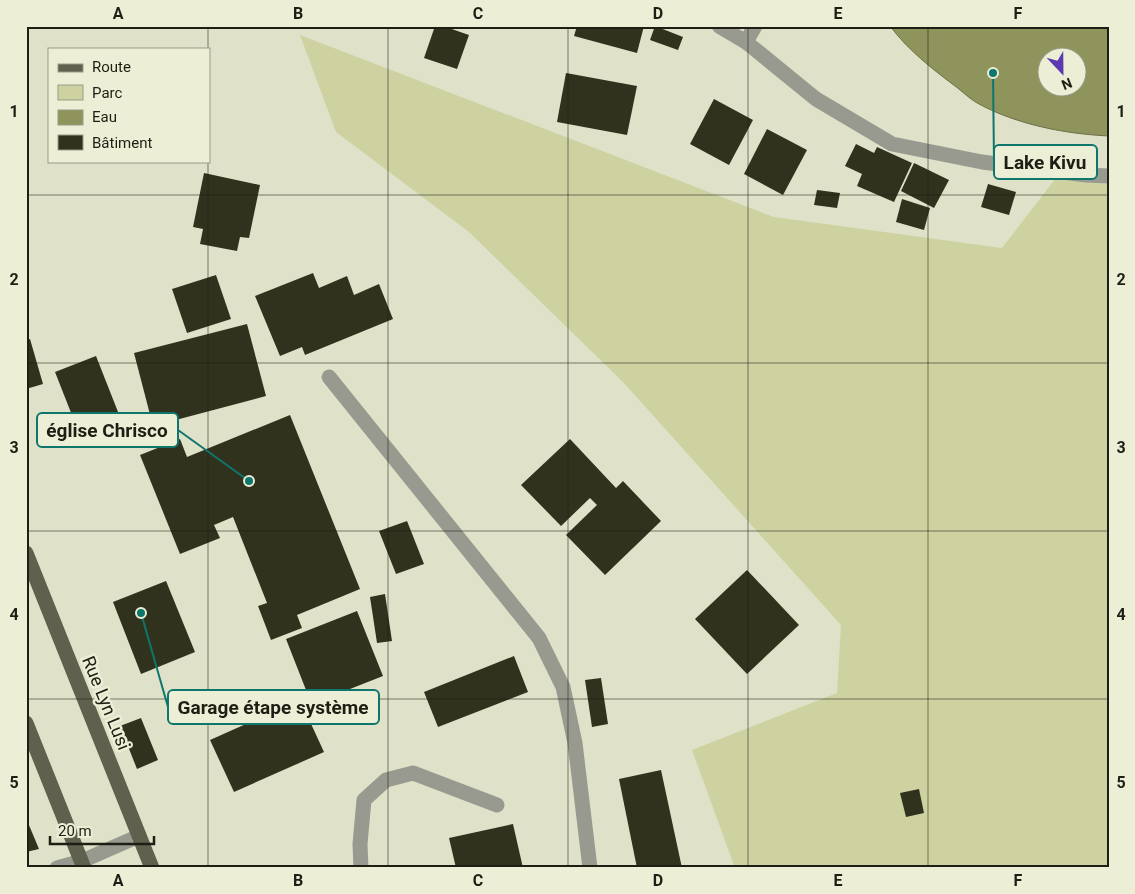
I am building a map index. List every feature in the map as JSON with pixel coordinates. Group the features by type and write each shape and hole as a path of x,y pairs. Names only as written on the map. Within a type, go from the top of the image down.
{"main road":[{"name":"Rue Lyn Lusi","path":"26,553 152,868"},
{"path":"26,722 83,865"}],"street":[{"path":"719,26 746,42 816,99 892,144 982,162 1086,175 1109,176"},
{"path":"746,42 755,26"},
{"path":"329,377 539,638 563,687 574,743 590,868"},
{"path":"361,868 360,844 364,800 386,780 413,773 497,805"},
{"path":"57,868 83,865 139,836"}],"green space":[{"path":"300,35 774,217 1002,248 1056,178 1109,184 1109,868 735,868 692,750 837,693 841,625 624,383 469,232 336,132"}],"water":[{"path":"890,26 1109,26 1109,136 1059,131 1010,118 973,100 912,51"}],"building":[{"path":"435,26 443,26 469,35 457,69 424,58"},
{"path":"577,26 644,26 637,53 574,36"},
{"path":"655,26 683,37 678,50 650,40"},
{"path":"566,73 637,86 627,135 557,122"},
{"path":"714,99 753,120 729,165 690,144"},
{"path":"767,129 807,150 783,195 744,174"},
{"path":"856,144 874,153 877,147 912,163 894,202 857,186 862,174 845,166"},
{"path":"914,163 949,180 934,208 901,191"},
{"path":"204,173 260,185 249,238 240,237 237,251 200,244 203,229 193,227"},
{"path":"988,184 1016,192 1009,215 981,207"},
{"path":"817,190 840,193 837,208 814,205"},
{"path":"902,199 930,208 924,230 896,222"},
{"path":"313,273 319,288 347,276 354,295 379,284 393,319 305,355 302,347 280,356 255,296"},
{"path":"216,275 231,319 187,333 172,289"},
{"path":"247,324 266,396 153,426 134,353"},
{"path":"30,339 43,384 26,389 26,340"},
{"path":"96,356 120,417 79,433 55,372"},
{"path":"290,415 360,589 297,615 302,628 271,640 258,606 267,603 233,517 214,525 220,538 180,554 140,455 180,439 187,457"},
{"path":"570,439 616,488 623,481 661,521 605,575 566,535 597,505 590,498 561,526 521,485"},
{"path":"407,521 424,564 396,574 379,531"},
{"path":"747,570 799,625 747,674 695,619"},
{"path":"166,581 195,652 141,674 113,602"},
{"path":"385,594 392,641 377,643 370,597"},
{"path":"357,611 383,676 350,689 355,703 317,718 286,639"},
{"path":"514,656 528,692 438,727 424,692"},
{"path":"601,678 608,724 592,727 585,680"},
{"path":"300,700 324,752 234,792 210,740"},
{"path":"141,718 158,760 137,769 120,726"},
{"path":"661,770 682,868 637,868 619,779"},
{"path":"919,789 924,813 906,817 900,793"},
{"path":"26,818 39,849 26,852"},
{"path":"513,824 523,868 456,868 449,838"}],"place":[{"name":"Lake Kivu","path":"993,73"},
{"name":"église Chrisco","path":"249,481"},
{"name":"Garage étape système","path":"141,613"}]}
